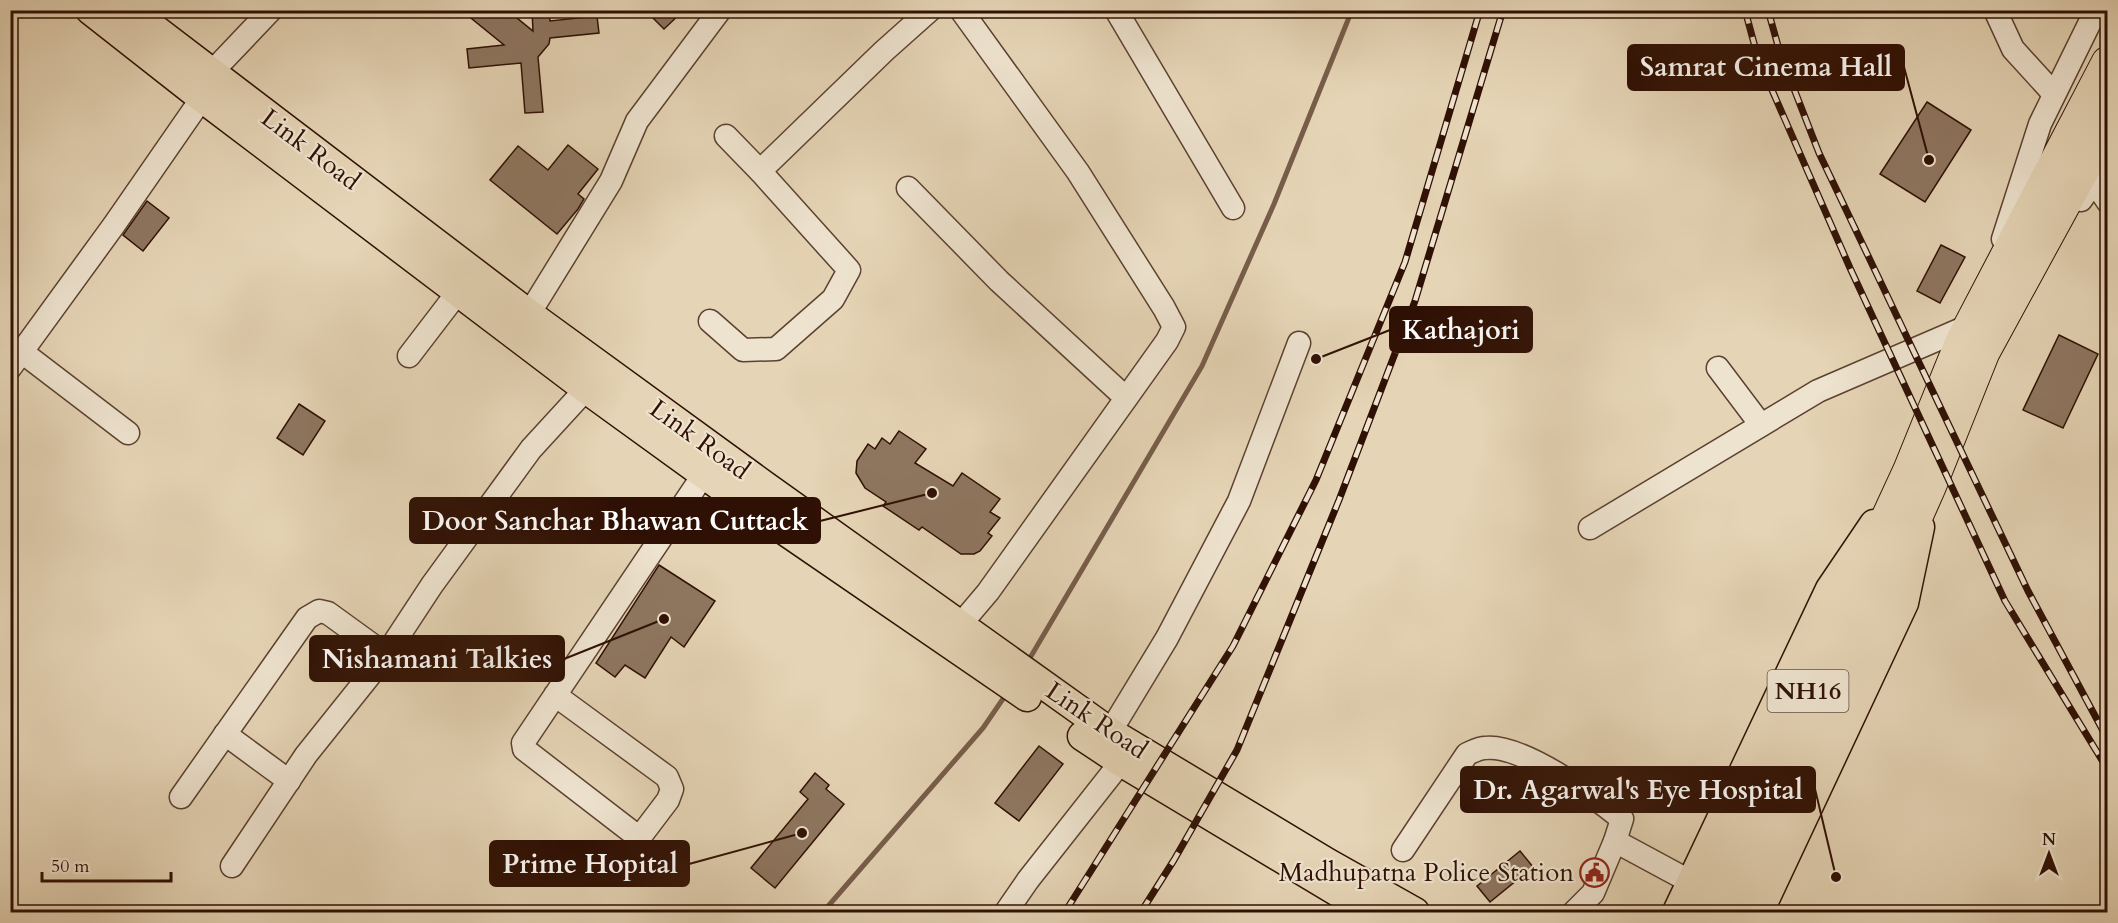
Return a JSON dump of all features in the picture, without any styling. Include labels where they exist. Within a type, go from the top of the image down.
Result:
[{"type":"highway","name":"NH16","points":[[1706,912],[1983,352],[1986,313],[2108,63]]},
{"type":"highway","name":"NH16","points":[[1986,313],[2095,170],[2108,121]]},
{"type":"highway","name":"NH16","points":[[1734,912],[1821,731],[1919,479]]},
{"type":"main road","name":"Link Road","points":[[90,10],[207,86],[960,625],[989,658]]},
{"type":"main road","name":"Link Road","points":[[130,10],[207,86],[458,292],[586,389],[704,474],[989,658],[1031,688],[1121,762],[1371,912]]},
{"type":"main road","points":[[1677,912],[1830,590],[1919,479]]},
{"type":"main road","points":[[1759,912],[1904,603],[1919,479]]},
{"type":"main road","name":"Link Road","points":[[1031,688],[1415,912]]},
{"type":"street","points":[[128,433],[16,360],[114,225],[207,86],[271,10]]},
{"type":"street","points":[[528,314],[611,181],[637,121],[720,10]]},
{"type":"street","points":[[760,171],[884,51],[930,10]]},
{"type":"street","points":[[960,625],[988,592],[1167,341],[1174,327],[1078,172],[962,10]]},
{"type":"street","points":[[1116,10],[1233,208]]},
{"type":"street","points":[[1995,10],[2013,49],[2055,94]]},
{"type":"street","points":[[1590,528],[1818,391],[1986,313],[2040,124],[2096,10]]},
{"type":"street","points":[[710,321],[743,350],[776,349],[833,299],[849,270],[726,136]]},
{"type":"street","points":[[2095,170],[2108,202]]},
{"type":"street","points":[[908,188],[999,281],[1126,398]]},
{"type":"street","points":[[409,356],[458,292]]},
{"type":"street","points":[[1110,732],[1167,638],[1239,501],[1299,343]]},
{"type":"street","points":[[1718,368],[1761,425]]},
{"type":"street","points":[[232,866],[306,755],[386,654],[432,585],[531,449],[586,389]]},
{"type":"street","points":[[555,695],[667,777],[672,789],[668,800],[643,833],[633,833],[525,749],[524,740],[704,474]]},
{"type":"street","points":[[181,797],[307,618],[318,611],[328,613],[386,654]]},
{"type":"street","points":[[225,734],[289,781]]},
{"type":"street","points":[[1403,850],[1467,754],[1485,747],[1512,752],[1569,780],[1622,819],[1593,893],[1574,912]]},
{"type":"street","points":[[1006,912],[1034,871],[1121,762]]},
{"type":"street","points":[[1615,841],[1692,882]]},
{"type":"building","points":[[461,10],[507,10],[533,31],[532,10],[549,10],[550,21],[597,16],[599,33],[550,38],[549,44],[538,57],[543,112],[525,113],[521,63],[469,68],[467,49],[504,45]]},
{"type":"building","points":[[645,10],[684,10],[664,29]]},
{"type":"building","points":[[1927,102],[1971,130],[1925,202],[1880,174]]},
{"type":"building","points":[[568,145],[598,169],[578,194],[584,199],[578,209],[557,234],[490,180],[518,146],[548,170]]},
{"type":"building","points":[[147,201],[169,218],[143,251],[123,235]]},
{"type":"building","points":[[1941,245],[1965,257],[1940,303],[1917,291]]},
{"type":"building","points":[[2059,335],[2098,354],[2063,428],[2023,410]]},
{"type":"building","points":[[299,404],[325,421],[303,455],[277,438]]},
{"type":"building","points":[[899,431],[926,449],[915,463],[953,486],[962,473],[1000,499],[990,512],[1000,518],[988,533],[992,536],[980,551],[974,554],[961,554],[922,527],[919,530],[883,506],[886,502],[865,488],[856,473],[857,461],[868,444],[875,449],[882,438],[890,444]]},
{"type":"building","points":[[659,565],[715,601],[684,647],[671,637],[645,678],[625,665],[615,677],[596,663]]},
{"type":"building","points":[[1039,746],[1063,764],[1019,821],[995,803]]},
{"type":"building","points":[[815,773],[829,785],[826,789],[844,804],[775,888],[751,868],[808,799],[800,792]]},
{"type":"building","points":[[1520,851],[1533,867],[1490,902],[1477,886]]},
{"type":"waterway","points":[[1027,663],[1202,366],[1274,204],[1352,10]]},
{"type":"waterway","points":[[823,912],[983,728],[1007,693]]},
{"type":"railway","points":[[1065,912],[1233,646],[1316,480],[1405,262],[1480,10]]},
{"type":"railway","points":[[1141,912],[1174,860],[1237,750],[1339,500],[1415,301],[1503,10]]},
{"type":"railway","points":[[1745,10],[1758,58],[1850,268],[2005,601],[2108,770]]},
{"type":"railway","points":[[1768,10],[1780,53],[1819,153],[2028,591],[2108,740]]},
{"type":"place","name":"Samrat Cinema Hall","points":[[1929,160]]},
{"type":"place","name":"Kathajori","points":[[1316,359]]},
{"type":"place","name":"Door Sanchar Bhawan Cuttack","points":[[932,493]]},
{"type":"place","name":"Nishamani Talkies","points":[[664,619]]},
{"type":"place","name":"Prime Hopital","points":[[802,833]]},
{"type":"place","name":"Madhupatna Police Station","points":[[1595,872]]},
{"type":"place","name":"Dr. Agarwal's Eye Hospital","points":[[1836,877]]}]
